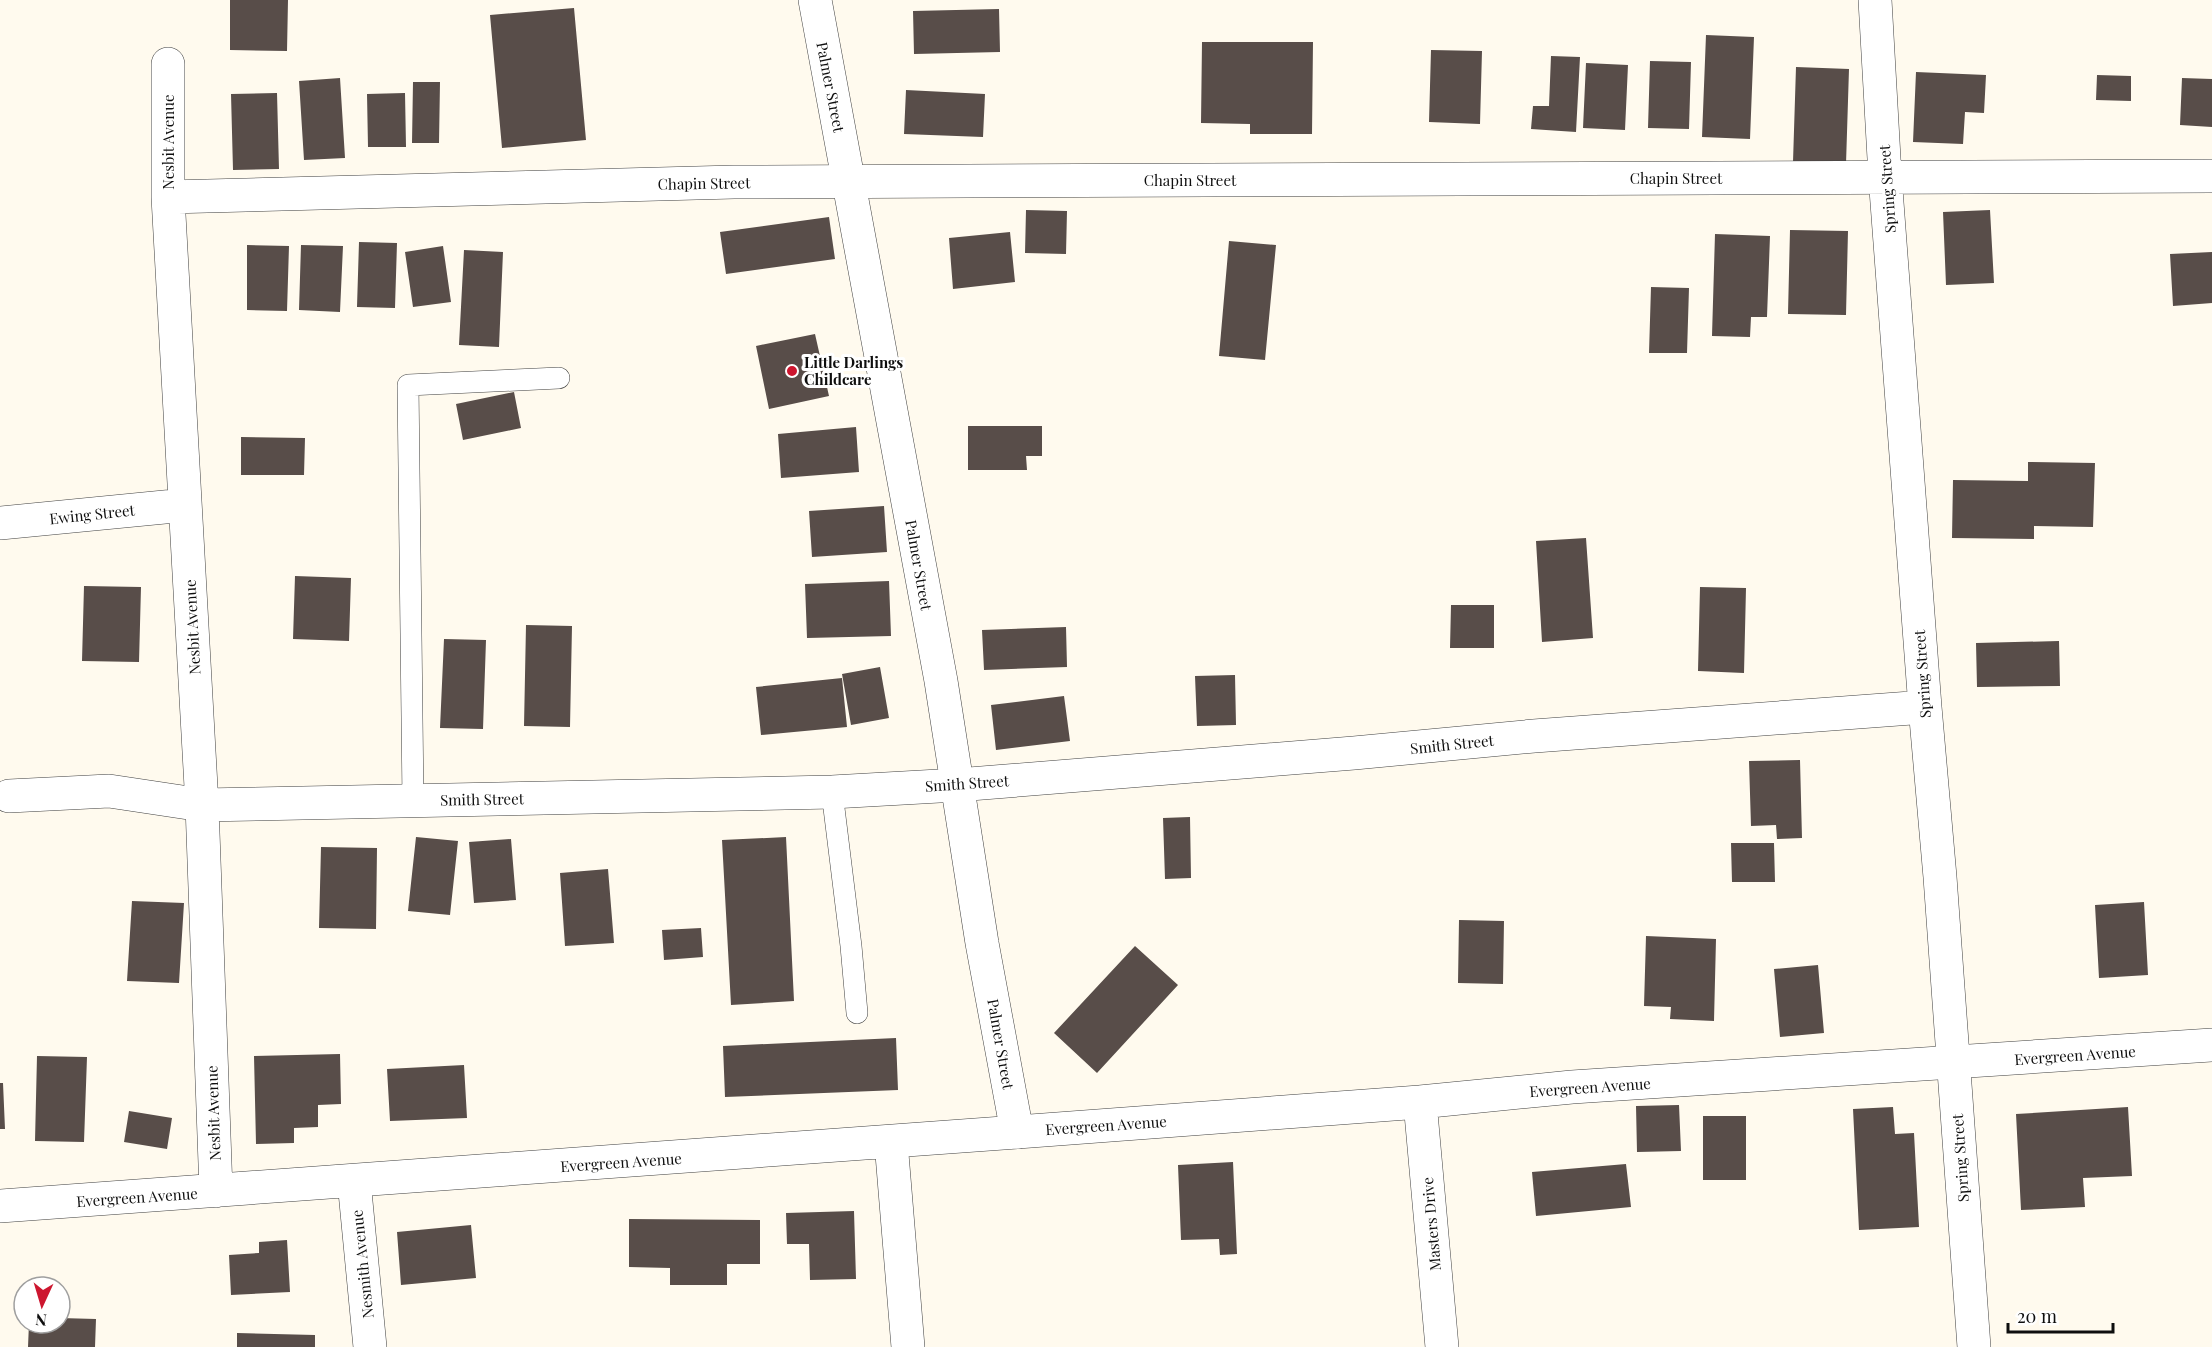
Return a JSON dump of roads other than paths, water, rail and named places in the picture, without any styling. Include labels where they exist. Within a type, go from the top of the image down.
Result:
[{"type":"street","name":"Palmer Street","points":[[815,0],[939,669],[982,943],[1017,1132]]},
{"type":"street","name":"Spring Street","points":[[1875,0],[1885,176],[1924,707],[1940,877],[1974,1347]]},
{"type":"street","name":"Nesbit Avenue","points":[[168,64],[168,197],[202,805],[216,1191]]},
{"type":"street","name":"Chapin Street","points":[[168,197],[735,182],[2212,176]]},
{"type":"street","name":"Ewing Street","points":[[0,523],[185,505]]},
{"type":"street","name":"Smith Street","points":[[9,796],[109,791],[202,805],[832,792],[957,785],[1534,736],[1924,707]]},
{"type":"street","name":"Evergreen Avenue","points":[[0,1206],[1420,1102],[1572,1087],[2212,1045]]},
{"type":"street","name":"Masters Drive","points":[[1420,1102],[1442,1347]]},
{"type":"street","points":[[891,1142],[908,1347]]},
{"type":"street","name":"Nesmith Avenue","points":[[354,1181],[370,1347]]},
{"type":"lane","points":[[413,800],[408,385],[559,378]]},
{"type":"lane","points":[[832,792],[857,1013]]},
{"type":"place","name":"Little Darlings Childcare","points":[[792,371]]}]
